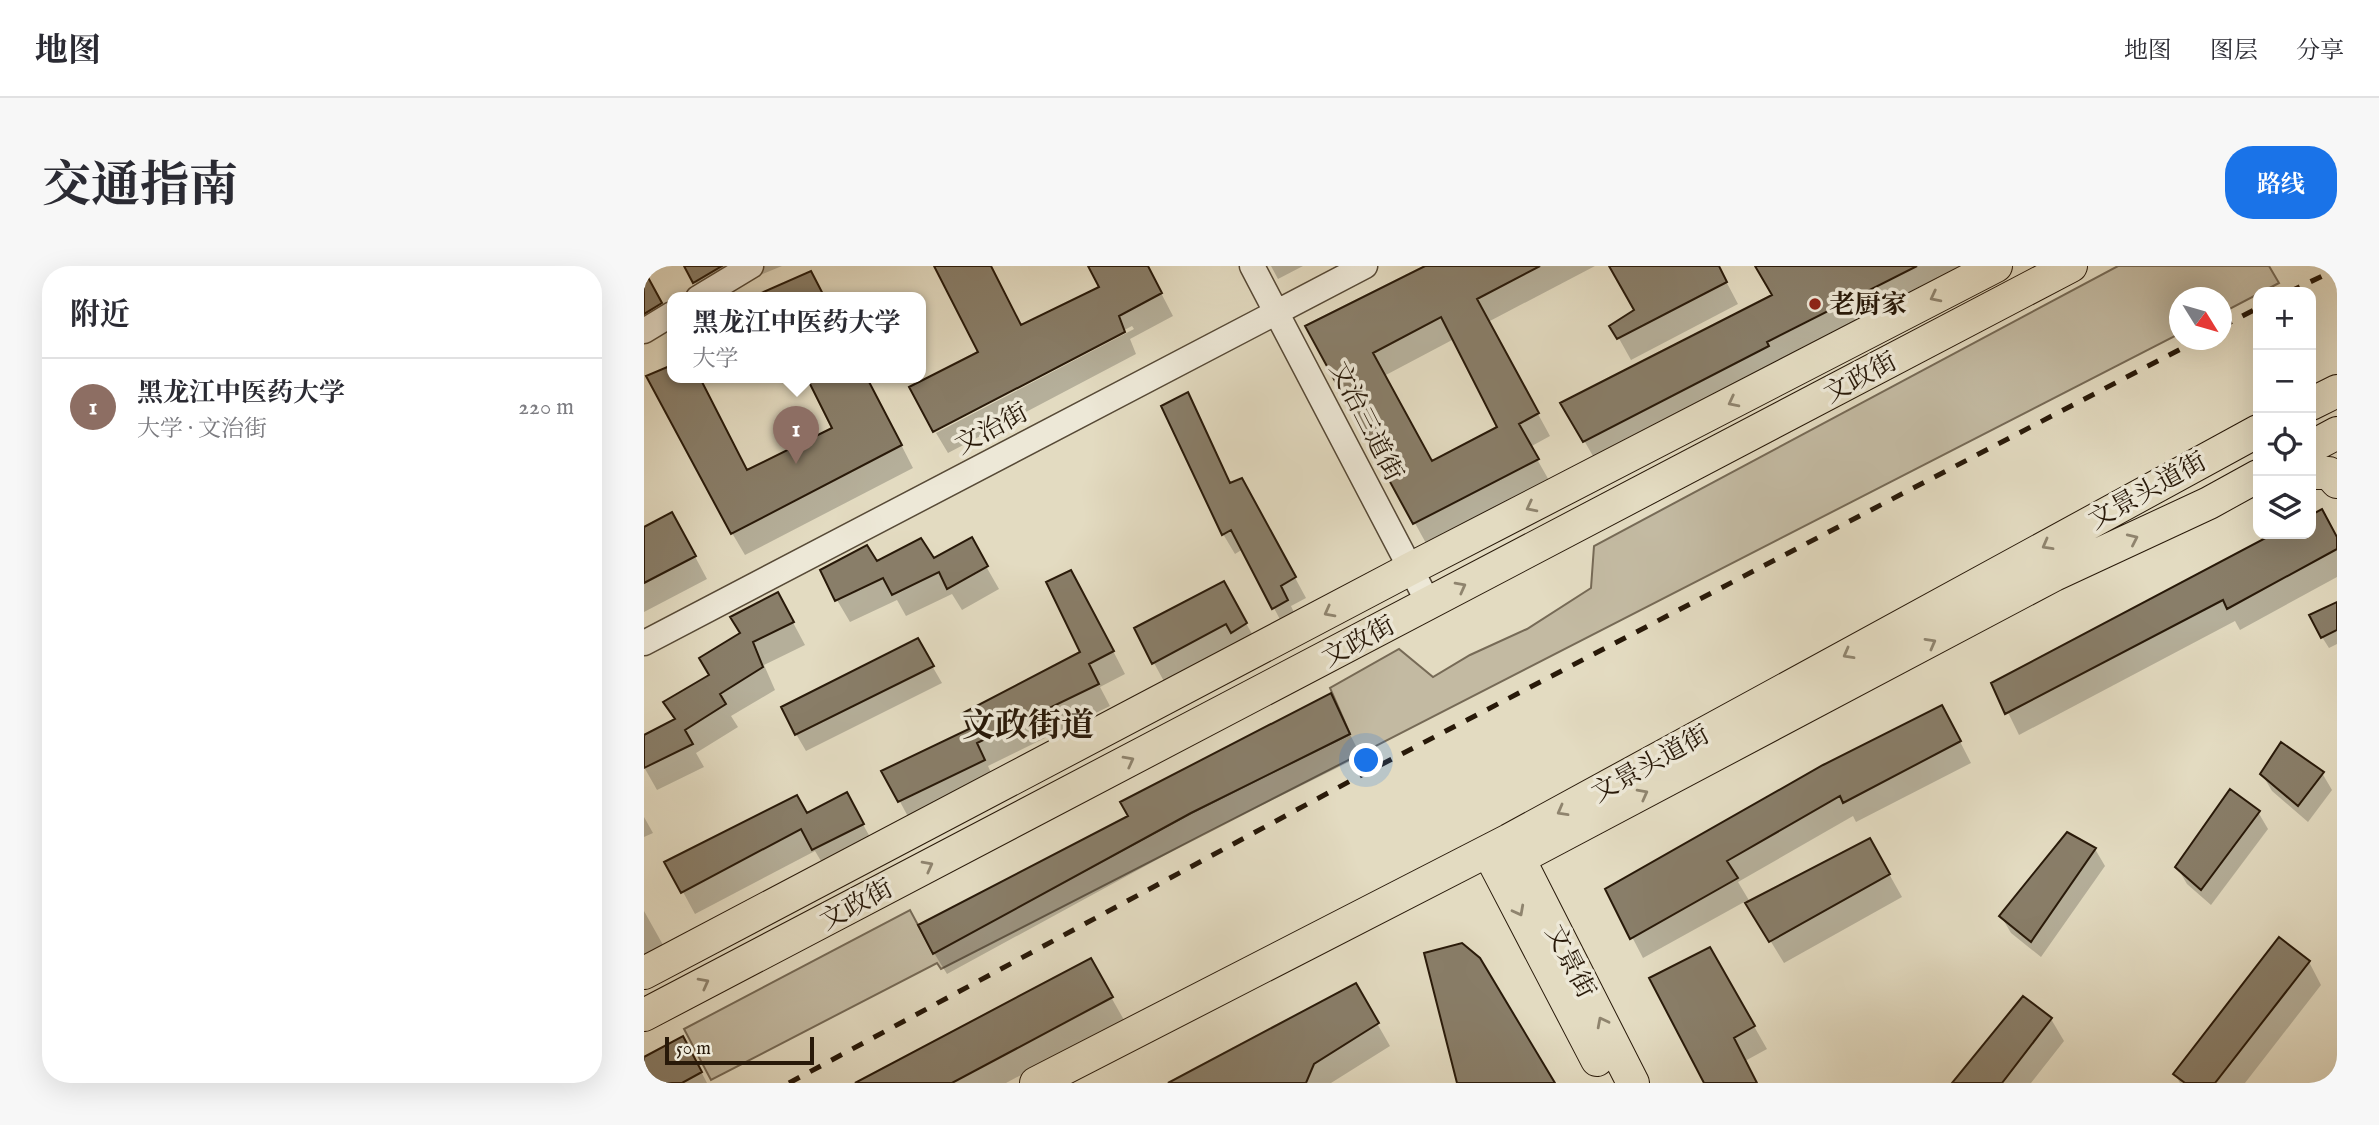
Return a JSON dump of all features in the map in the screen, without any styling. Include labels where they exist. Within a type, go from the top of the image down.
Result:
[{"type":"main road","name":"文政街","points":[[644,973],[1410,569],[1996,266]]},
{"type":"main road","name":"文政街","points":[[644,1014],[2071,266]]},
{"type":"main road","points":[[2316,402],[2337,391]]},
{"type":"main road","points":[[2316,444],[2337,433]]},
{"type":"main road","name":"文景头道街","points":[[1081,1083],[1460,885],[1503,855],[2253,434]]},
{"type":"main road","points":[[2316,473],[2329,472],[2337,482]]},
{"type":"main road","name":"文景头道街","points":[[1036,1083],[1503,855],[2054,575],[2253,479]]},
{"type":"main road","name":"文景街","points":[[1503,855],[1609,1083]]},
{"type":"main road","name":"文景街","points":[[1503,855],[1633,1083]]},
{"type":"street","points":[[708,292],[751,266]]},
{"type":"street","name":"文治三道街","points":[[1252,266],[1429,604]]},
{"type":"street","name":"文治街","points":[[644,643],[1365,266]]},
{"type":"street","points":[[644,331],[667,317]]},
{"type":"shaded area","points":[[2118,266],[2269,266],[2279,283],[2271,287],[2253,287],[2253,297],[2232,308],[2232,287],[2169,287],[2169,339],[941,969],[937,963],[711,1080],[684,1029],[910,910],[933,953],[1191,813],[1350,734],[1330,688],[1399,649],[1433,677],[1470,655],[1527,629],[1591,588],[1594,546]]},
{"type":"building","points":[[684,266],[722,266],[693,283]]},
{"type":"building","points":[[934,266],[991,266],[1021,325],[1099,287],[1088,266],[1148,266],[1162,293],[1119,316],[1125,332],[933,432],[909,387],[926,383],[926,378],[978,352]]},
{"type":"building","points":[[1425,266],[1540,266],[1477,299],[1539,413],[1519,424],[1539,459],[1413,524],[1305,326]],"holes":[[[1441,317],[1497,427],[1432,461],[1373,353]]]},
{"type":"building","points":[[1609,266],[1719,266],[1727,282],[1617,339],[1609,326],[1634,310]]},
{"type":"building","points":[[1755,266],[1917,266],[1767,342],[1769,346],[1583,442],[1560,403],[1772,295]]},
{"type":"building","points":[[644,270],[662,303],[644,314]]},
{"type":"building","points":[[811,271],[822,292],[764,292]]},
{"type":"building","points":[[667,367],[667,383],[703,383],[747,470],[832,428],[810,383],[870,383],[902,445],[731,534],[646,376]]},
{"type":"building","points":[[1188,392],[1230,483],[1242,478],[1296,577],[1281,586],[1288,600],[1272,609],[1231,530],[1222,535],[1161,406]]},
{"type":"building","points":[[2322,509],[2337,537],[2337,549],[2227,609],[2223,600],[2005,714],[1991,683],[2264,539],[2316,539],[2316,512]]},
{"type":"building","points":[[672,512],[696,556],[644,583],[644,527]]},
{"type":"building","points":[[972,537],[988,566],[947,589],[939,572],[892,595],[883,578],[835,601],[820,570],[867,545],[877,561],[921,538],[934,558]]},
{"type":"building","points":[[1071,570],[1114,651],[1089,664],[1099,684],[977,743],[985,760],[898,802],[881,771],[969,729],[963,713],[1080,652],[1046,582]]},
{"type":"building","points":[[1224,581],[1247,623],[1231,633],[1226,624],[1152,664],[1134,628]]},
{"type":"building","points":[[778,592],[794,622],[753,642],[763,667],[720,694],[726,704],[685,730],[693,744],[644,768],[644,735],[675,719],[663,702],[709,675],[699,658],[740,633],[730,617]]},
{"type":"building","points":[[2337,602],[2337,630],[2321,638],[2309,615]]},
{"type":"building","points":[[918,638],[934,666],[795,735],[781,707]]},
{"type":"building","points":[[1331,693],[1350,734],[1191,813],[933,954],[918,925],[1128,816],[1120,802]]},
{"type":"building","points":[[1942,705],[1961,741],[1843,803],[1840,796],[1727,861],[1738,878],[1630,939],[1605,889],[1823,765]]},
{"type":"building","points":[[2281,742],[2324,772],[2298,806],[2260,774]]},
{"type":"building","points":[[2230,789],[2260,811],[2201,890],[2175,867]]},
{"type":"building","points":[[847,792],[864,824],[812,850],[801,829],[681,893],[664,862],[797,795],[807,813]]},
{"type":"building","points":[[2067,832],[2096,848],[2031,942],[1999,916]]},
{"type":"building","points":[[1870,838],[1890,874],[1769,942],[1745,903]]},
{"type":"building","points":[[2279,937],[2310,961],[2215,1083],[2185,1083],[2173,1074]]},
{"type":"building","points":[[1462,943],[1480,958],[1555,1083],[1457,1083],[1424,953]]},
{"type":"building","points":[[1710,947],[1755,1026],[1734,1038],[1757,1083],[1704,1083],[1649,978]]},
{"type":"building","points":[[1091,958],[1113,997],[952,1083],[855,1083]]},
{"type":"building","points":[[1356,983],[1379,1023],[1314,1064],[1306,1083],[1168,1083]]},
{"type":"building","points":[[2023,996],[2052,1018],[2002,1083],[1952,1083]]},
{"type":"building","points":[[683,1036],[702,1072],[682,1083],[644,1083],[644,1057]]},
{"type":"railway","points":[[2299,287],[2337,269]]},
{"type":"railway","points":[[2232,321],[2253,311]]},
{"type":"railway","points":[[789,1083],[1367,772],[2179,350]]},
{"type":"place","name":"老厨家","points":[[1815,304]]},
{"type":"place","name":"黑龙江中医药大学","points":[[796,464]]},
{"type":"district","name":"文政街道","points":[[1028,724]]}]
